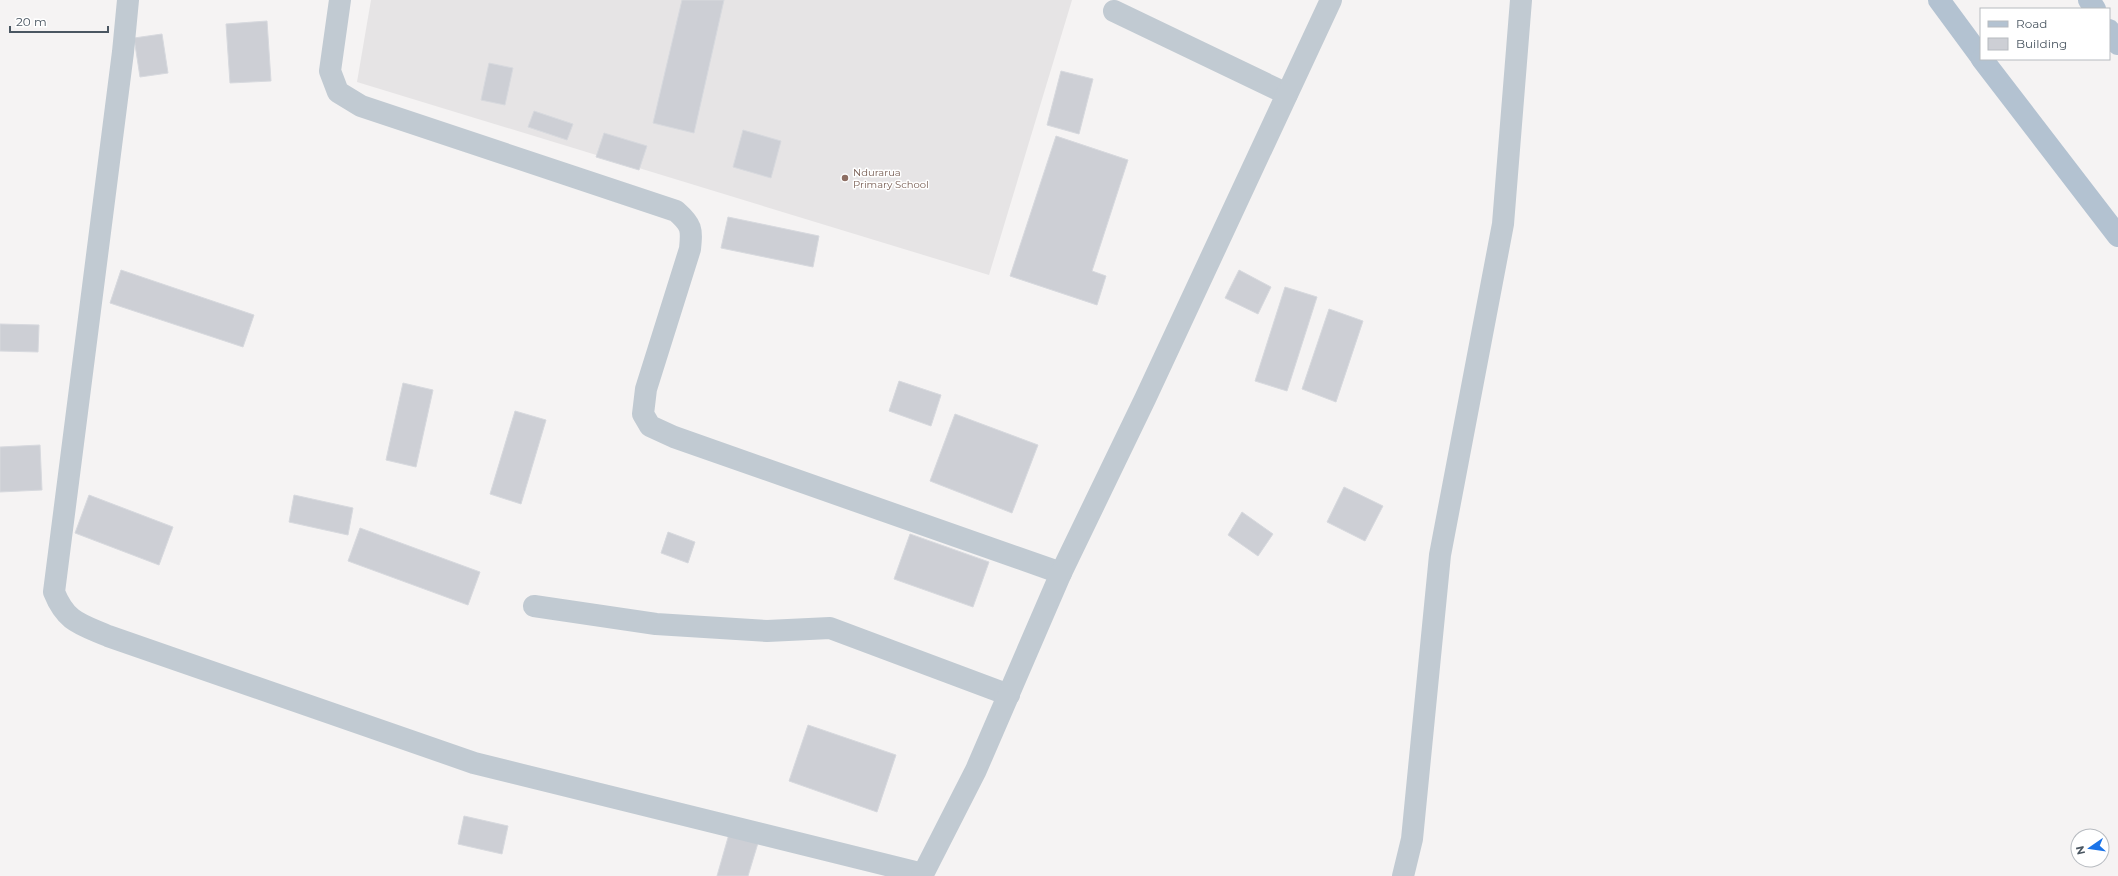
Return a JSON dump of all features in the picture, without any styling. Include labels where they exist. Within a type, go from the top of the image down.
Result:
[{"type":"main road","points":[[1939,0],[1980,55]]},
{"type":"main road","points":[[2110,32],[2118,44]]},
{"type":"main road","points":[[1984,60],[2118,236]]},
{"type":"street","points":[[128,0],[124,52],[54,592],[60,607],[72,620],[108,636],[474,763],[922,875],[976,770],[1062,573],[1331,0]]},
{"type":"street","points":[[340,0],[330,71],[338,92],[361,106],[676,211],[687,221],[692,231],[690,249],[646,389],[643,414],[650,426],[674,437],[1062,573]]},
{"type":"street","points":[[1403,876],[1412,839],[1440,555],[1503,224],[1521,0]]},
{"type":"street","points":[[1114,11],[1287,94]]},
{"type":"street","points":[[534,606],[656,624],[767,631],[830,628],[1009,695]]},
{"type":"shaded area","name":"Ndurarua Primary School","points":[[371,0],[1072,0],[989,275],[357,82]]},
{"type":"building","points":[[682,0],[724,0],[694,133],[653,123]]},
{"type":"building","points":[[267,21],[271,81],[230,83],[226,24]]},
{"type":"building","points":[[162,34],[168,73],[140,77],[134,38]]},
{"type":"building","points":[[489,63],[513,68],[505,105],[481,100]]},
{"type":"building","points":[[1061,71],[1093,79],[1079,134],[1047,125]]},
{"type":"building","points":[[534,111],[573,124],[567,140],[528,127]]},
{"type":"building","points":[[743,130],[781,141],[771,178],[733,167]]},
{"type":"building","points":[[604,133],[647,146],[639,170],[596,157]]},
{"type":"building","points":[[1056,136],[1128,160],[1092,271],[1106,276],[1097,305],[1010,276]]},
{"type":"building","points":[[728,217],[819,236],[813,267],[721,248]]},
{"type":"building","points":[[121,270],[254,315],[243,347],[110,303]]},
{"type":"building","points":[[1239,270],[1271,287],[1258,314],[1225,298]]},
{"type":"building","points":[[1285,287],[1317,297],[1287,391],[1255,381]]},
{"type":"building","points":[[1329,309],[1363,321],[1336,402],[1302,389]]},
{"type":"building","points":[[0,324],[39,325],[38,352],[0,351]]},
{"type":"building","points":[[899,381],[941,395],[931,426],[889,411]]},
{"type":"building","points":[[403,383],[433,390],[416,467],[386,460]]},
{"type":"building","points":[[515,411],[546,420],[521,504],[490,494]]},
{"type":"building","points":[[955,414],[1038,445],[1012,513],[930,481]]},
{"type":"building","points":[[40,445],[42,490],[0,492],[0,447]]},
{"type":"building","points":[[1344,487],[1383,506],[1365,541],[1327,522]]},
{"type":"building","points":[[89,495],[173,527],[159,565],[75,533]]},
{"type":"building","points":[[294,495],[353,508],[348,535],[289,522]]},
{"type":"building","points":[[1242,512],[1273,534],[1258,556],[1228,535]]},
{"type":"building","points":[[360,528],[480,572],[468,605],[348,561]]},
{"type":"building","points":[[668,532],[695,542],[688,563],[661,553]]},
{"type":"building","points":[[910,534],[989,562],[973,607],[894,579]]},
{"type":"building","points":[[808,725],[896,755],[877,812],[789,781]]},
{"type":"building","points":[[464,816],[508,826],[502,854],[458,844]]},
{"type":"building","points":[[729,834],[758,843],[748,876],[717,876]]},
{"type":"place","name":"Ndurarua Primary School","points":[[845,178]]}]
